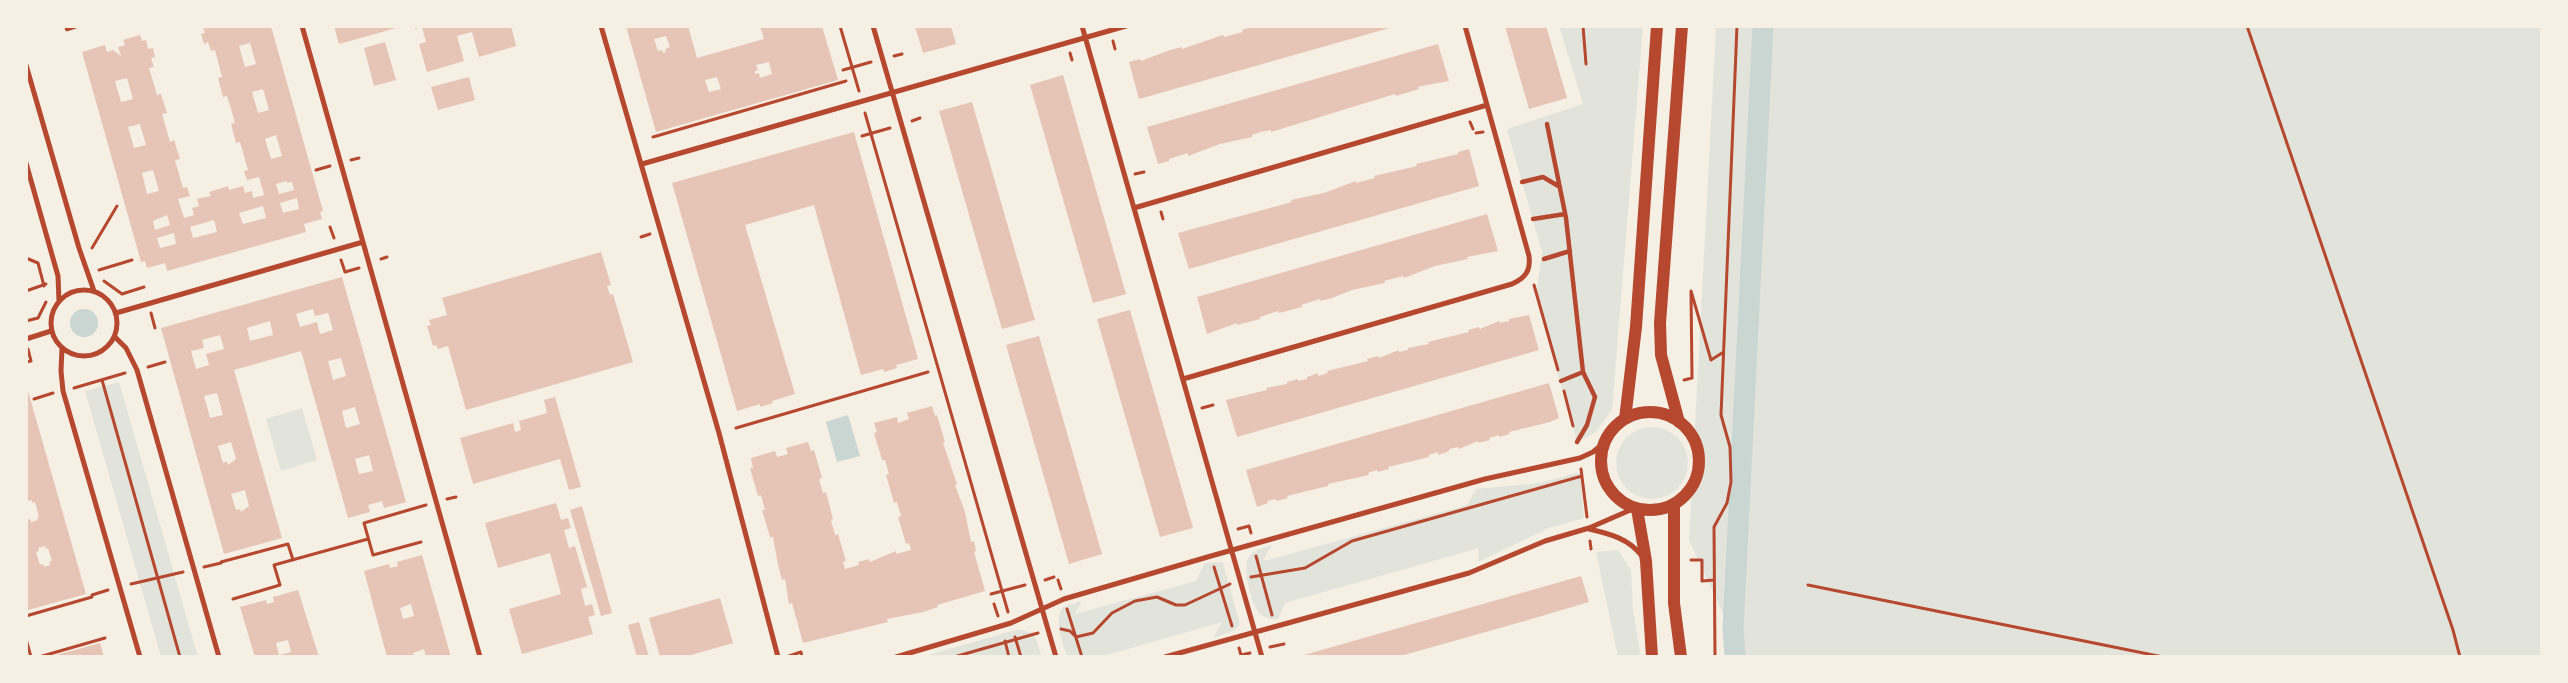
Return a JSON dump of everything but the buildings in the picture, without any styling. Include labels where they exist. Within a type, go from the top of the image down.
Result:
[{"type":"main road","points":[[1625,419],[1636,327],[1657,26]]},
{"type":"main road","points":[[1679,422],[1661,355],[1660,323],[1682,26]]},
{"type":"main road","points":[[1647,412],[1669,416],[1679,422],[1690,431],[1700,458],[1699,472],[1694,485],[1674,505],[1655,510],[1636,508],[1617,498],[1605,481],[1601,461],[1606,441],[1617,425],[1625,419],[1647,412]]},
{"type":"main road","points":[[1674,505],[1674,603],[1681,657]]},
{"type":"main road","points":[[1636,508],[1646,561],[1652,657]]},
{"type":"street","points":[[67,29],[76,26]]},
{"type":"street","points":[[302,26],[480,657]]},
{"type":"street","points":[[601,26],[719,433],[778,657]]},
{"type":"street","points":[[873,26],[1056,657]]},
{"type":"street","points":[[1082,26],[1262,657]]},
{"type":"street","points":[[642,164],[1126,26]]},
{"type":"street","points":[[1182,379],[1512,284],[1526,276],[1529,268],[1528,256],[1465,26]]},
{"type":"street","points":[[26,65],[79,248],[94,291]]},
{"type":"street","points":[[1134,208],[1487,105]]},
{"type":"street","points":[[1547,124],[1566,214],[1583,372],[1596,397],[1587,425],[1577,442]]},
{"type":"street","points":[[26,163],[56,267],[59,301]]},
{"type":"street","points":[[1522,182],[1543,177],[1560,187]]},
{"type":"street","points":[[1533,218],[1566,214]]},
{"type":"street","points":[[116,313],[363,242]]},
{"type":"street","points":[[1544,259],[1570,251]]},
{"type":"street","points":[[75,291],[94,291],[108,300],[116,313],[115,337],[105,349],[91,356],[75,356],[62,348],[51,331],[51,315],[59,301],[75,291]]},
{"type":"street","points":[[26,339],[51,331]]},
{"type":"street","points":[[115,337],[126,348],[137,370],[219,657]]},
{"type":"street","points":[[62,348],[61,371],[63,391],[140,657]]},
{"type":"street","points":[[1561,381],[1583,372]]},
{"type":"street","points":[[896,657],[1011,623],[1064,599],[1211,556],[1254,546],[1485,479],[1580,458],[1593,452],[1606,441]]},
{"type":"street","points":[[1165,657],[1468,573],[1545,542],[1589,528],[1636,508]]},
{"type":"street","points":[[1589,528],[1619,537],[1635,547],[1646,561]]},
{"type":"path","points":[[840,26],[1020,657]]},
{"type":"path","points":[[1583,26],[1586,64]]},
{"type":"path","points":[[1715,657],[1714,528],[1726,503],[1731,482],[1730,447],[1721,415],[1722,353],[1737,26]]},
{"type":"path","points":[[2247,26],[2453,630],[2460,657]]},
{"type":"path","points":[[652,137],[846,81]]},
{"type":"path","points":[[94,256],[92,248],[117,206]]},
{"type":"path","points":[[26,258],[38,263],[46,292]]},
{"type":"path","points":[[1544,259],[1534,287],[1577,442]]},
{"type":"path","points":[[98,270],[132,260]]},
{"type":"path","points":[[96,263],[101,279],[122,294],[144,288]]},
{"type":"path","points":[[1668,385],[1692,378],[1691,292],[1711,360],[1722,353]]},
{"type":"path","points":[[26,321],[38,318],[48,299]]},
{"type":"path","points":[[26,343],[31,361],[26,362]]},
{"type":"path","points":[[34,399],[165,362]]},
{"type":"path","points":[[736,428],[928,372]]},
{"type":"path","points":[[102,380],[180,657]]},
{"type":"path","points":[[1580,458],[1591,549]]},
{"type":"path","points":[[954,657],[1048,630],[1070,631],[1076,637],[1094,633],[1112,613],[1135,601],[1157,597],[1176,605],[1184,605],[1220,587],[1261,574],[1305,568],[1352,541],[1582,476]]},
{"type":"path","points":[[412,509],[364,523],[368,539],[373,556],[421,542]]},
{"type":"path","points":[[1249,526],[1280,645]]},
{"type":"path","points":[[234,599],[280,585],[274,566],[368,539]]},
{"type":"path","points":[[26,616],[119,587],[221,563],[288,544],[293,560]]},
{"type":"path","points":[[1211,556],[1225,604]]},
{"type":"path","points":[[1691,560],[1702,560],[1702,581],[1714,580]]},
{"type":"path","points":[[1808,585],[2163,657]]},
{"type":"path","points":[[40,657],[105,638]]},
{"type":"path","points":[[26,639],[31,657]]},
{"type":"path","points":[[1079,645],[1082,657]]},
{"type":"path","points":[[786,657],[801,652],[802,657]]},
{"type":"shaded area","points":[[1559,26],[1643,26],[1612,410],[1595,433],[1577,442],[1536,296],[1542,252],[1507,129],[1583,104]]},
{"type":"shaded area","points":[[1716,26],[2542,26],[2542,657],[1743,657],[1689,540]]},
{"type":"shaded area","points":[[84,309],[94,313],[98,323],[94,333],[84,337],[74,333],[70,323],[74,313]]},
{"type":"shaded area","points":[[119,382],[198,657],[161,657],[85,391]]},
{"type":"shaded area","points":[[302,408],[317,460],[281,471],[266,419]]},
{"type":"shaded area","points":[[848,415],[860,456],[837,462],[826,422]]},
{"type":"shaded area","points":[[1659,427],[1678,437],[1686,449],[1688,463],[1686,477],[1678,489],[1666,497],[1645,499],[1626,489],[1618,477],[1616,456],[1626,437],[1638,429]]},
{"type":"shaded area","points":[[1580,472],[1584,518],[1549,528],[1478,562],[1479,548],[1285,603],[1278,619],[1266,618],[1260,614],[1253,602],[1248,585],[1246,567],[1250,555],[1257,550],[1272,545],[1263,560],[1268,560],[1467,505],[1476,489],[1540,483]]},
{"type":"shaded area","points":[[1618,550],[1631,570],[1633,609],[1641,657],[1618,657],[1596,552]]},
{"type":"shaded area","points":[[1205,563],[1223,563],[1240,625],[1233,631],[1213,638],[1222,622],[1100,657],[1067,657],[1059,625],[1060,612],[1063,607],[1082,601],[1075,614],[1196,581]]},
{"type":"shaded area","points":[[1019,629],[1034,634],[1042,657],[921,657]]},
{"type":"waterway","points":[[1735,657],[1733,628],[1763,26]]}]
